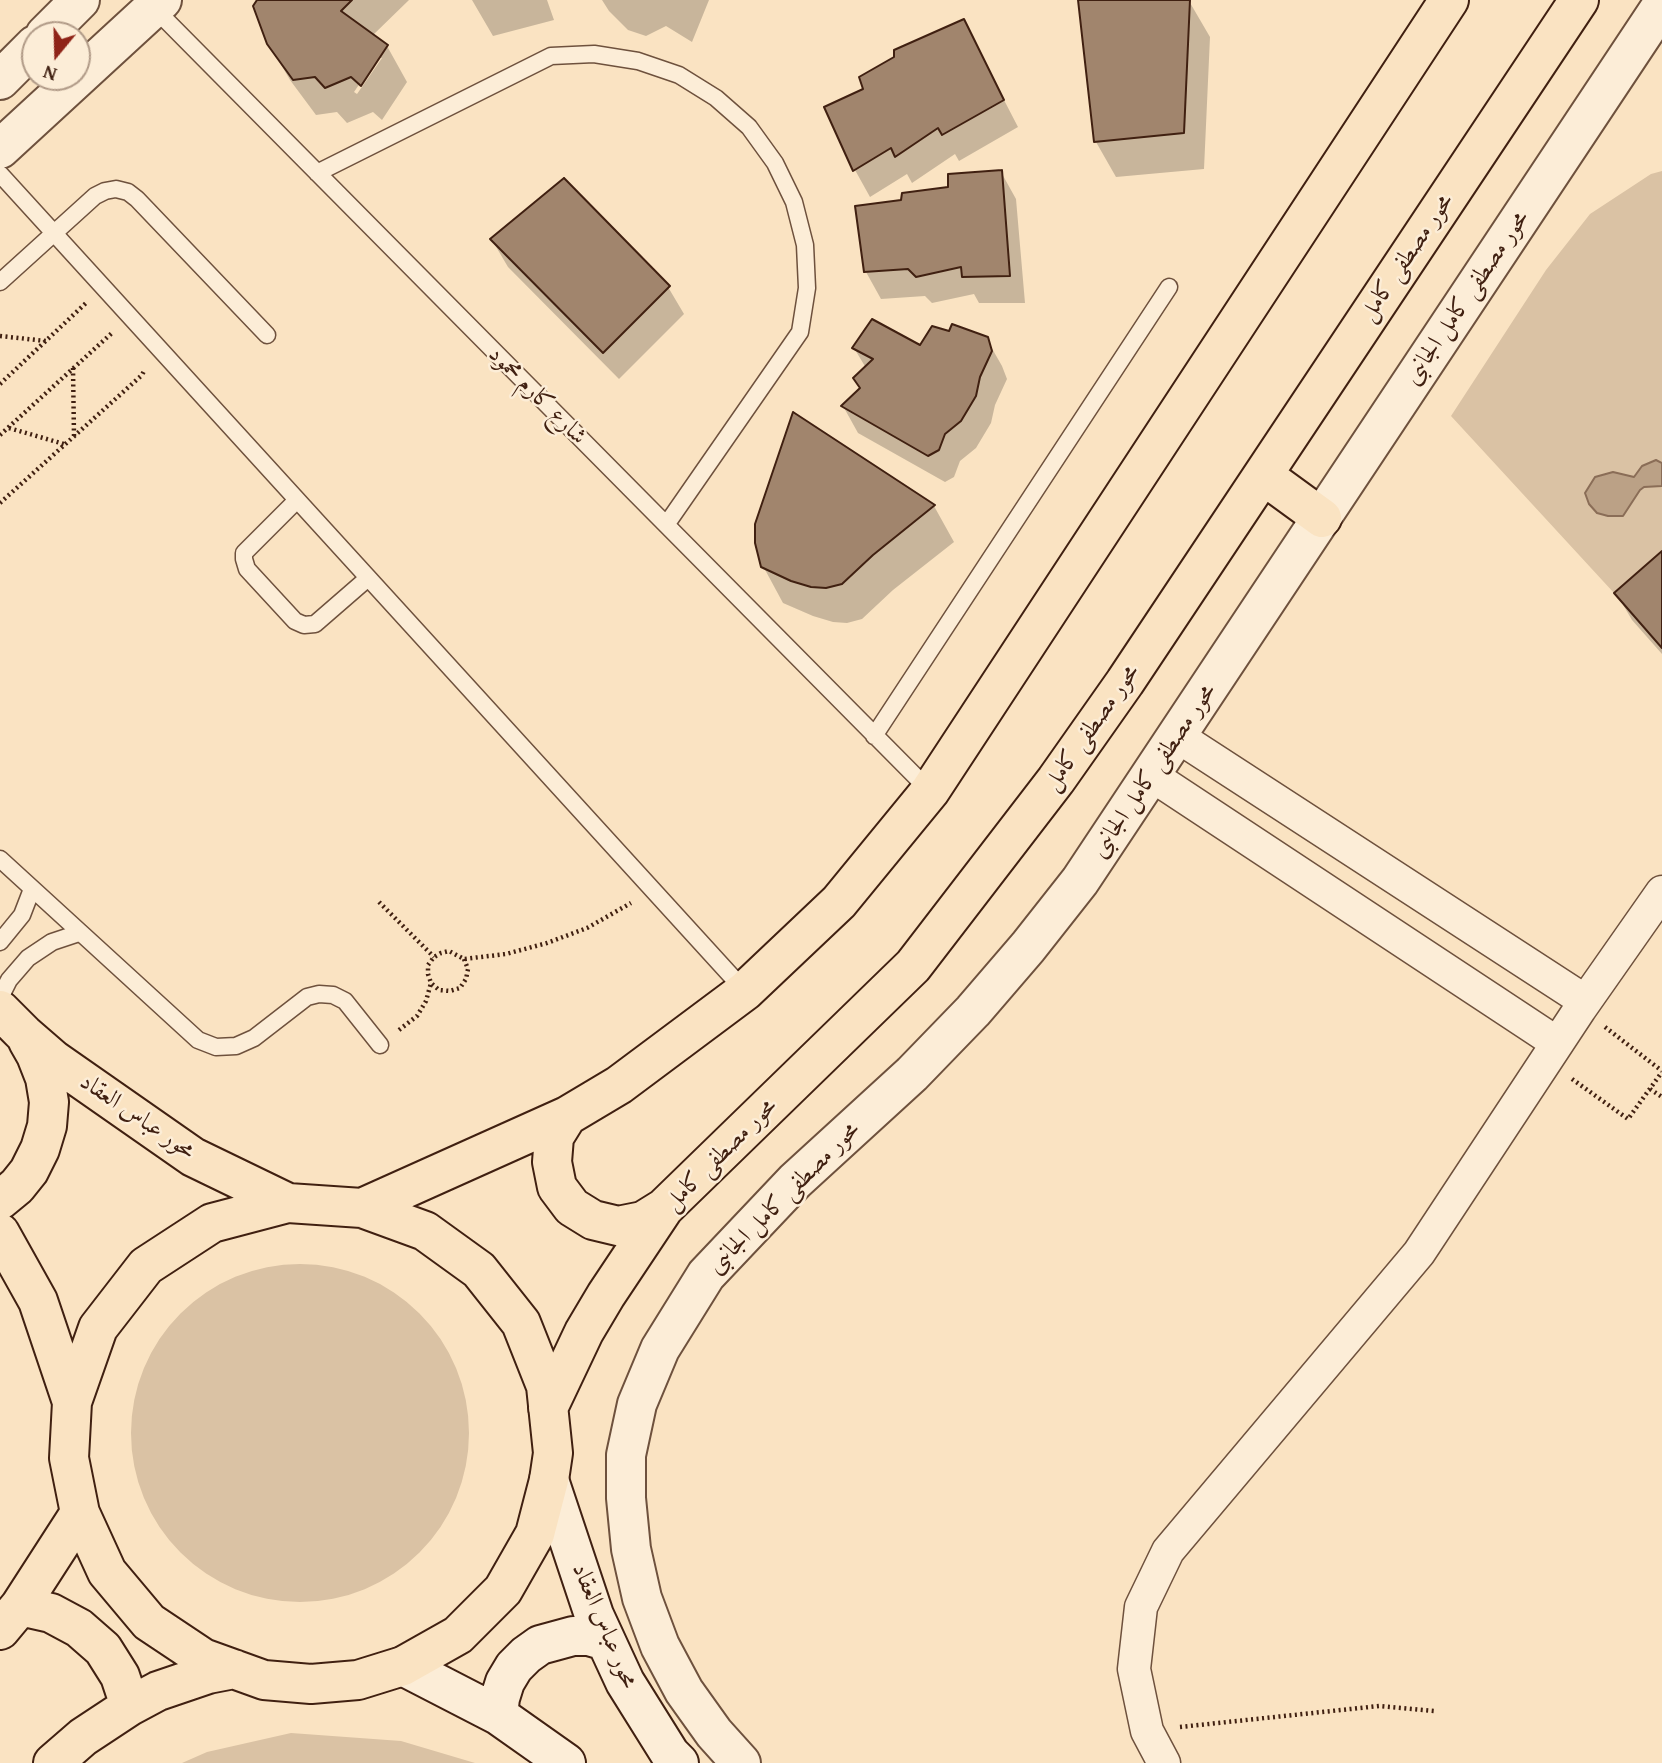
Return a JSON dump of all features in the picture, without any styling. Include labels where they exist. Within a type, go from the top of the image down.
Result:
[{"type":"main road","points":[[362,1208],[567,1116],[619,1085],[745,991],[839,902],[930,791],[1449,0]]},
{"type":"main road","name":"محور مصطفى كامل","points":[[548,1408],[584,1332],[664,1208],[914,966],[1056,780],[1125,682],[1579,0]]},
{"type":"main road","points":[[1263,475],[1322,518]]},
{"type":"main road","points":[[0,1200],[17,1186],[29,1171],[47,1126],[49,1102],[45,1078],[36,1055],[12,1022]]},
{"type":"main road","name":"محور عباس العقاد","points":[[12,1022],[54,1060],[192,1157],[288,1203]]},
{"type":"main road","points":[[567,1116],[555,1138],[552,1162],[557,1187],[572,1207],[593,1220],[618,1226],[643,1221],[664,1208]]},
{"type":"main road","points":[[288,1203],[362,1208],[425,1231],[479,1270],[521,1323],[546,1386],[553,1453],[550,1480],[536,1534],[503,1590],[458,1635],[403,1666],[358,1680],[311,1684],[264,1680],[203,1658],[149,1622],[107,1572],[80,1513],[69,1458],[72,1402],[98,1328],[146,1266],[212,1223],[288,1203]]},
{"type":"main road","points":[[0,1233],[38,1301],[72,1402]]},
{"type":"main road","points":[[10,1618],[80,1513]]},
{"type":"main road","points":[[10,1618],[51,1613],[79,1628],[103,1649],[120,1676],[130,1706]]},
{"type":"main road","points":[[53,1763],[83,1737],[130,1706],[182,1682],[234,1669]]},
{"type":"street","points":[[59,21],[80,0]]},
{"type":"street","points":[[0,149],[153,3]]},
{"type":"street","name":"محور مصطفى كامل الجانبى","points":[[741,1763],[713,1733],[684,1691],[660,1646],[639,1586],[631,1549],[626,1498],[626,1455],[637,1404],[660,1349],[706,1275],[795,1181],[912,1074],[973,1011],[1080,881],[1662,6]]},
{"type":"street","points":[[0,80],[21,59]]},
{"type":"street","points":[[1177,736],[1582,1005]]},
{"type":"street","points":[[1151,775],[1551,1051]]},
{"type":"street","points":[[1164,1763],[1147,1731],[1134,1669],[1141,1607],[1168,1550],[1419,1253],[1551,1051],[1662,892]]},
{"type":"street","name":"محور عباس العقاد","points":[[550,1480],[590,1603],[606,1641],[625,1682],[678,1763]]},
{"type":"street","points":[[498,1715],[505,1682],[514,1667],[540,1645],[572,1636],[589,1636],[606,1641]]},
{"type":"street","points":[[403,1666],[498,1715],[566,1763]]},
{"type":"lane","name":"شارع كارم محمود","points":[[153,3],[317,173],[930,791]]},
{"type":"lane","points":[[317,173],[551,56],[594,54],[616,57],[638,61],[679,75],[716,98],[749,127],[775,163],[794,202],[804,245],[807,288],[800,332],[666,525]]},
{"type":"lane","points":[[0,174],[745,991]]},
{"type":"lane","points":[[0,282],[95,196],[116,189],[128,192],[146,208],[267,335]]},
{"type":"lane","points":[[874,736],[1169,287]]},
{"type":"lane","points":[[297,500],[244,553],[247,569],[295,621],[304,625],[315,624],[368,578]]},
{"type":"lane","points":[[0,859],[198,1041],[216,1047],[236,1046],[254,1038],[306,997],[319,994],[333,995],[345,1001],[380,1045]]},
{"type":"lane","points":[[0,942],[22,915],[32,889]]},
{"type":"lane","points":[[0,998],[9,980],[28,958],[52,942],[79,933]]},
{"type":"path","points":[[0,384],[103,287]]},
{"type":"path","points":[[77,295],[94,313]]},
{"type":"path","points":[[0,435],[130,316]]},
{"type":"path","points":[[103,323],[120,340]]},
{"type":"path","points":[[0,336],[46,341]]},
{"type":"path","points":[[0,503],[142,375],[144,364]]},
{"type":"path","points":[[73,368],[74,437]]},
{"type":"path","points":[[8,428],[65,444]]},
{"type":"path","points":[[464,959],[468,969],[460,988],[439,990],[431,983],[428,965],[434,957],[449,951],[464,959],[506,954],[567,936],[625,908],[651,887]]},
{"type":"path","points":[[379,902],[434,957]]},
{"type":"path","points":[[380,1045],[417,1016],[426,1001],[431,983]]},
{"type":"path","points":[[1551,1051],[1628,1119],[1650,1089],[1662,1071],[1661,1068],[1582,1005]]},
{"type":"path","points":[[1650,1089],[1662,1097]]},
{"type":"path","points":[[1147,1731],[1379,1706],[1434,1711]]},
{"type":"shaded area","points":[[1662,171],[1662,551],[1614,593],[1451,416],[1546,270],[1590,214],[1651,174]]},
{"type":"shaded area","points":[[1656,460],[1662,463],[1662,486],[1644,487],[1640,490],[1623,516],[1597,513],[1589,504],[1585,493],[1595,477],[1613,472],[1634,477],[1642,466]]},
{"type":"shaded area","points":[[300,1264],[333,1267],[365,1277],[394,1292],[420,1313],[441,1339],[456,1368],[466,1400],[469,1433],[466,1466],[456,1498],[441,1527],[420,1553],[394,1574],[365,1589],[333,1599],[300,1602],[267,1599],[235,1589],[206,1574],[180,1553],[159,1527],[144,1498],[134,1466],[131,1433],[134,1400],[144,1368],[159,1339],[180,1313],[206,1292],[235,1277],[267,1267]]},
{"type":"shaded area","points":[[291,1733],[401,1741],[475,1763],[182,1763],[207,1752]]},
{"type":"building","points":[[257,0],[352,0],[341,11],[388,45],[361,86],[351,77],[325,88],[315,77],[293,80],[267,44],[253,6]]},
{"type":"building","points":[[1078,0],[1190,0],[1184,133],[1094,142]]},
{"type":"building","points":[[964,19],[1004,100],[942,135],[938,128],[895,157],[891,148],[853,171],[824,107],[863,89],[859,77],[894,57],[894,50]]},
{"type":"building","points":[[1002,170],[1010,276],[962,277],[961,267],[916,277],[908,269],[864,272],[855,206],[901,200],[902,193],[948,187],[948,174]]},
{"type":"building","points":[[564,178],[670,286],[603,353],[490,239]]},
{"type":"building","points":[[872,319],[920,345],[932,326],[949,331],[952,324],[988,337],[992,351],[980,377],[976,396],[961,421],[945,434],[939,450],[928,456],[841,406],[860,388],[853,378],[873,359],[852,348]]},
{"type":"building","points":[[793,412],[935,505],[842,584],[826,588],[791,581],[761,567],[755,543],[755,524]]},
{"type":"building","points":[[1662,551],[1662,648],[1614,593]]}]
